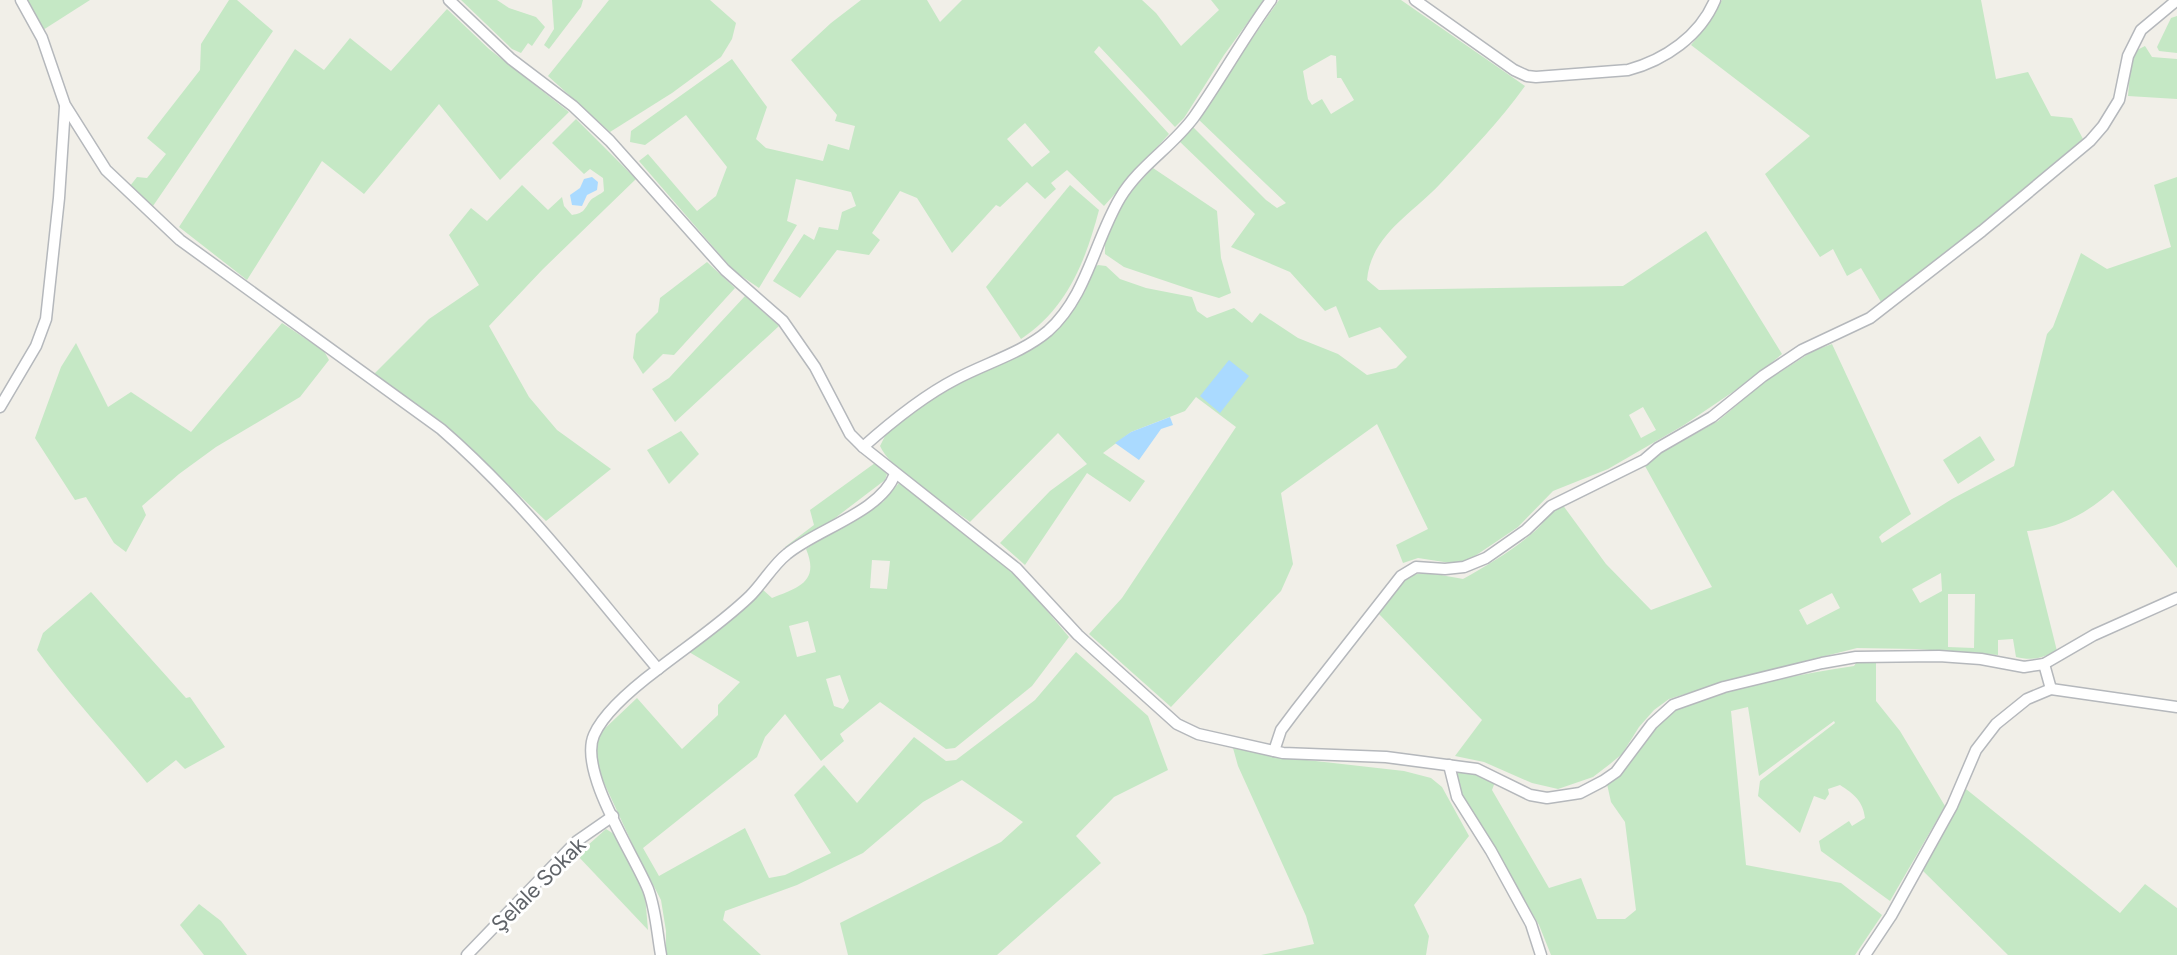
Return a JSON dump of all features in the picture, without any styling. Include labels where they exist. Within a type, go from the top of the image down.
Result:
[{"type":"street","points":[[21,0],[42,38],[65,105],[106,170],[180,240],[461,446],[552,540],[658,669]]},
{"type":"street","points":[[449,0],[511,59],[573,106],[610,141],[725,270],[783,321],[815,367],[850,434],[863,447],[1016,568],[1096,653],[1177,724],[1198,734],[1274,751],[1386,757],[1477,769],[1530,795],[1564,797],[1580,793],[1616,772],[1652,724],[1673,705],[1724,687],[1856,657],[1939,656],[1981,659],[2024,667],[2044,664],[2094,635],[2177,598]]},
{"type":"street","points":[[863,447],[886,426],[953,380],[1047,332],[1081,289],[1102,233],[1121,196],[1144,167],[1192,120],[1271,0]]},
{"type":"street","points":[[1415,0],[1514,70],[1536,77],[1628,70],[1656,60],[1703,24],[1715,0]]},
{"type":"street","points":[[1274,751],[1281,730],[1410,568],[1464,567],[1486,558],[1526,530],[1551,506],[1644,460],[1658,448],[1712,417],[1763,376],[1802,350],[1870,318],[1982,231],[2090,141],[2119,100],[2128,56],[2141,30],[2164,4],[2177,0]]},
{"type":"street","points":[[0,407],[36,346],[46,319],[65,105]]},
{"type":"street","points":[[661,955],[654,907],[647,887],[590,760],[593,736],[606,717],[658,669],[716,626],[752,594],[786,554],[879,497],[895,474]]},
{"type":"street","points":[[2044,664],[2051,689]]},
{"type":"street","points":[[1865,955],[1891,916],[1952,806],[1970,763],[1987,734],[2027,699],[2051,689],[2177,707]]},
{"type":"street","points":[[1449,765],[1457,797],[1531,924],[1541,955]]},
{"type":"street","name":"Şelale Sokak","points":[[467,955],[577,841],[613,816]]},
{"type":"green space","points":[[27,0],[90,0],[43,30]]},
{"type":"green space","points":[[229,0],[237,0],[273,31],[153,206],[130,186],[137,177],[147,178],[166,154],[147,138],[200,70],[201,44]]},
{"type":"green space","points":[[461,0],[497,0],[509,8],[536,17],[545,27],[532,46],[528,43],[521,53],[512,49]]},
{"type":"green space","points":[[552,0],[583,0],[549,49],[544,45],[554,29]]},
{"type":"green space","points":[[609,0],[710,0],[736,23],[732,39],[721,57],[610,132],[548,76]]},
{"type":"green space","points":[[861,0],[927,0],[940,22],[962,0],[1142,0],[1181,46],[1219,10],[1211,0],[1264,0],[1175,127],[1099,46],[1094,52],[1169,134],[1104,206],[1067,170],[1051,183],[1056,189],[1045,199],[1027,182],[1000,207],[996,205],[952,253],[917,198],[900,191],[872,233],[880,240],[869,255],[837,250],[800,298],[773,281],[804,234],[814,240],[819,227],[838,230],[842,212],[856,206],[851,192],[796,179],[787,221],[797,225],[759,288],[734,271],[639,161],[648,154],[697,211],[716,196],[727,167],[686,115],[645,145],[630,142],[631,131],[732,59],[767,107],[756,139],[766,148],[823,161],[828,144],[849,150],[855,126],[835,121],[837,115],[791,60]],"holes":[[[1025,123],[1050,152],[1032,167],[1007,139]]]},
{"type":"green space","points":[[1279,0],[1401,0],[1525,86],[1462,161],[1384,238],[1370,264],[1367,280],[1379,290],[1623,286],[1706,231],[1782,354],[1749,381],[1684,425],[1608,469],[1553,491],[1518,527],[1472,558],[1457,564],[1418,558],[1403,563],[1396,545],[1428,529],[1377,424],[1281,493],[1293,564],[1281,591],[1171,707],[1089,634],[1122,598],[1236,427],[1196,397],[1185,411],[1131,432],[1103,453],[1145,481],[1130,502],[1087,473],[1025,565],[1000,543],[1050,491],[1087,464],[1058,433],[970,522],[895,466],[880,446],[896,424],[1063,319],[1085,292],[1091,270],[1098,265],[1106,266],[1120,279],[1146,288],[1192,297],[1197,311],[1207,318],[1234,308],[1252,323],[1260,313],[1298,338],[1338,354],[1367,375],[1396,368],[1407,357],[1380,327],[1349,338],[1336,306],[1325,311],[1290,272],[1231,247],[1255,214],[1178,140],[1189,128],[1193,127],[1266,200],[1277,208],[1286,203],[1197,118]],"holes":[[[1331,55],[1336,56],[1337,78],[1341,78],[1354,100],[1331,114],[1322,99],[1312,105],[1308,99],[1303,71]],[[1643,407],[1656,430],[1641,438],[1629,415]]]},
{"type":"green space","points":[[1722,0],[1981,0],[1996,79],[2028,72],[2051,116],[2072,118],[2083,139],[1881,302],[1861,268],[1847,276],[1833,249],[1820,257],[1765,174],[1810,136],[1691,45]]},
{"type":"green space","points":[[447,9],[489,49],[569,112],[500,180],[439,104],[364,194],[322,161],[247,280],[179,227],[295,49],[324,70],[350,38],[391,71]]},
{"type":"green space","points":[[2177,16],[2177,53],[2159,51],[2157,47],[2171,18]]},
{"type":"green space","points":[[2145,46],[2152,57],[2177,59],[2177,99],[2128,96],[2131,60],[2135,51]]},
{"type":"green space","points":[[576,119],[636,179],[489,326],[529,397],[557,430],[611,469],[546,521],[446,425],[373,375],[429,319],[479,285],[449,235],[471,208],[487,221],[522,185],[548,210],[562,197],[564,206],[572,215],[585,209],[591,200],[604,191],[603,178],[590,169],[584,174],[552,143]]},
{"type":"green space","points":[[1153,168],[1217,211],[1221,258],[1231,293],[1219,298],[1195,291],[1124,267],[1105,254],[1109,229],[1120,206]]},
{"type":"green space","points":[[2177,177],[2177,568],[2113,490],[2073,518],[2027,531],[2057,651],[2032,659],[2016,657],[2013,639],[1998,640],[1998,655],[1857,648],[1727,681],[1669,699],[1654,710],[1622,754],[1610,764],[1593,777],[1558,789],[1532,783],[1484,762],[1455,756],[1482,720],[1378,613],[1406,580],[1421,573],[1463,579],[1518,545],[1562,504],[1606,564],[1651,610],[1712,587],[1645,466],[1654,457],[1718,421],[1763,383],[1813,351],[1832,344],[1911,514],[1879,537],[1882,543],[1952,499],[2014,466],[2047,334],[2053,327],[2081,253],[2107,269],[2171,247],[2154,185]],"holes":[[[1941,573],[1942,591],[1920,603],[1912,589]],[[1832,593],[1840,608],[1807,625],[1799,610]],[[1948,594],[1975,594],[1974,648],[1948,647]]]},
{"type":"green space","points":[[1070,185],[1099,210],[1094,229],[1080,266],[1062,299],[1037,327],[1021,339],[986,287]]},
{"type":"green space","points":[[707,262],[735,288],[674,355],[663,354],[643,374],[633,358],[636,334],[658,312],[660,298]]},
{"type":"green space","points":[[745,296],[779,326],[675,422],[652,389],[669,378]]},
{"type":"green space","points":[[282,323],[324,351],[329,360],[300,397],[216,447],[142,506],[146,515],[126,552],[114,543],[86,497],[75,500],[35,438],[61,367],[76,343],[108,407],[131,392],[191,432]]},
{"type":"green space","points":[[681,431],[699,454],[669,484],[647,450]]},
{"type":"green space","points":[[1980,436],[1995,460],[1958,484],[1943,460]]},
{"type":"green space","points":[[875,463],[887,474],[885,480],[818,531],[786,549],[814,525],[810,510]]},
{"type":"green space","points":[[899,483],[1012,569],[1069,637],[1032,686],[955,748],[946,749],[880,702],[840,734],[844,741],[821,761],[785,714],[765,737],[757,757],[643,848],[659,876],[745,828],[769,878],[785,875],[831,853],[794,795],[824,765],[857,803],[914,737],[946,761],[956,760],[1035,700],[1076,652],[1148,716],[1168,770],[1114,797],[1076,836],[1101,863],[997,955],[848,955],[840,923],[1001,842],[1023,822],[962,780],[923,802],[863,853],[797,885],[725,911],[723,920],[761,955],[666,955],[661,900],[594,761],[599,734],[637,698],[682,749],[718,715],[718,705],[740,682],[689,652],[762,589],[772,598],[798,587],[810,569],[806,549],[883,502]],"holes":[[[872,560],[890,561],[887,589],[870,588]],[[808,621],[816,652],[797,657],[789,626]],[[840,675],[849,701],[843,709],[834,706],[826,679]]]},
{"type":"green space","points":[[91,592],[186,698],[190,697],[225,747],[185,769],[176,760],[147,783],[37,650],[43,633]]},
{"type":"green space","points":[[1856,663],[1876,663],[1876,701],[1900,731],[1945,806],[1890,901],[1821,851],[1819,841],[1849,821],[1852,826],[1865,818],[1860,802],[1850,792],[1840,785],[1828,789],[1825,800],[1814,796],[1800,833],[1758,796],[1760,781],[1834,721],[1759,776],[1748,707],[1731,711],[1746,865],[1841,883],[1882,915],[1855,955],[1551,955],[1539,925],[1461,793],[1457,771],[1475,773],[1495,782],[1492,790],[1549,888],[1581,878],[1597,919],[1625,919],[1636,910],[1625,822],[1611,802],[1607,784],[1625,767],[1663,718],[1687,704],[1731,691],[1854,666]]},
{"type":"green space","points":[[1233,748],[1280,757],[1404,771],[1431,778],[1442,787],[1469,836],[1414,905],[1429,936],[1426,955],[1261,955],[1314,944],[1306,916],[1238,766]]},
{"type":"green space","points":[[1966,789],[2120,913],[2145,884],[2177,908],[2177,955],[2008,955],[1920,868]]},
{"type":"green space","points":[[606,829],[614,834],[645,895],[648,930],[577,855]]},
{"type":"green space","points":[[199,904],[221,921],[247,955],[204,955],[180,925]]},
{"type":"water","points":[[592,177],[598,182],[597,190],[587,195],[582,206],[572,205],[570,195],[580,188],[584,179]]},
{"type":"water","points":[[1229,360],[1249,376],[1220,413],[1200,396]]},
{"type":"water","points":[[1170,417],[1173,425],[1161,429],[1139,460],[1115,443],[1131,432]]}]
